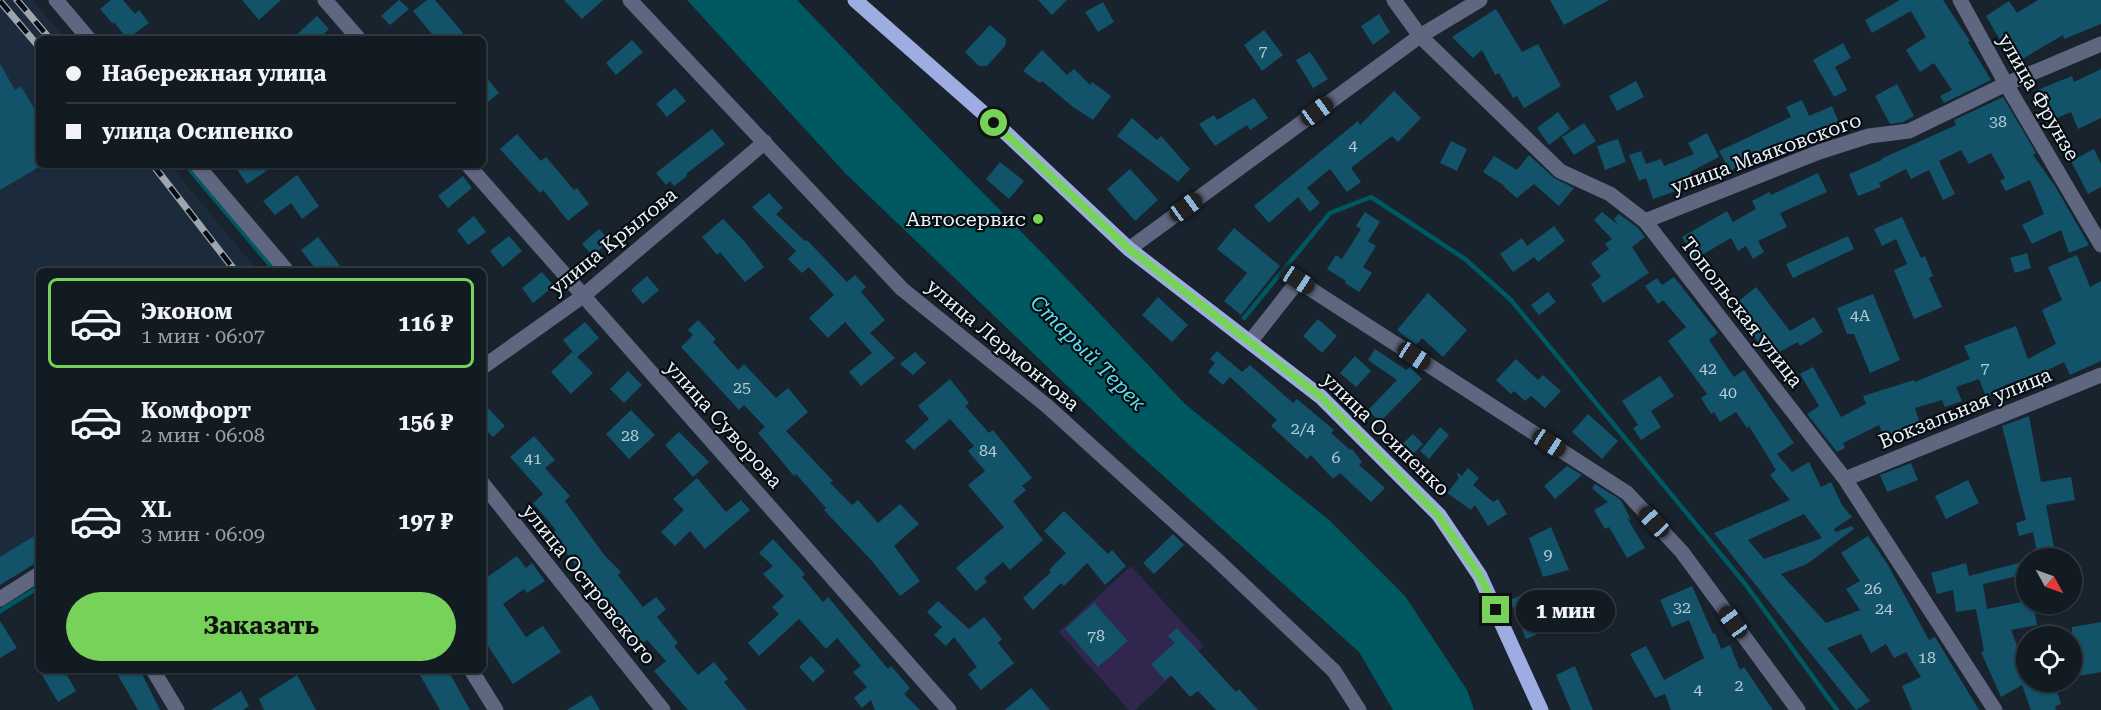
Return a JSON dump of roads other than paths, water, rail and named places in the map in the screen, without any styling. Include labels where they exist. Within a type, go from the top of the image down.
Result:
[{"type":"main road","name":"улица Осипенко","points":[[855,0],[1007,135],[1129,249],[1321,397],[1438,515],[1480,576],[1541,710]]},
{"type":"street","points":[[56,0],[86,36]]},
{"type":"street","points":[[325,0],[356,36]]},
{"type":"street","name":"улица Лермонтова","points":[[630,0],[902,289],[1047,406],[1216,560],[1334,671],[1359,710]]},
{"type":"street","name":"Топольская улица","points":[[1394,0],[1420,36],[1560,171],[1610,194],[1645,221],[1845,479],[1995,710]]},
{"type":"street","points":[[1129,249],[1420,36],[1480,0]]},
{"type":"street","name":"улица Фрунзе","points":[[1960,0],[2006,84],[2101,245]]},
{"type":"street","name":"улица Маяковского","points":[[1645,221],[1819,152],[1869,136],[1909,131],[2006,84],[2101,44]]},
{"type":"street","name":"улица Крылова","points":[[486,365],[583,296],[765,142]]},
{"type":"street","points":[[200,168],[285,268]]},
{"type":"street","name":"улица Суворова","points":[[471,168],[949,710]]},
{"type":"street","points":[[1250,342],[1298,280],[1627,493],[1682,552],[1798,710]]},
{"type":"street","name":"Вокзальная улица","points":[[1845,479],[2101,375]]},
{"type":"street","name":"улица Островского","points":[[486,488],[663,710]]},
{"type":"street","points":[[0,599],[36,576]]},
{"type":"street","points":[[155,673],[177,710]]},
{"type":"street","points":[[473,673],[496,710]]},
{"type":"water","name":"Старый Терек","points":[[687,0],[797,0],[1185,404],[1329,520],[1405,596],[1467,690],[1474,710],[1393,710],[1359,652],[1129,445],[845,173]]},
{"type":"waterway","points":[[189,168],[273,268]]},
{"type":"waterway","points":[[1244,318],[1330,213],[1371,197],[1465,259],[1511,300],[1746,585],[1837,710]]},
{"type":"waterway","points":[[0,611],[36,589]]},
{"type":"railway","points":[[17,0],[47,36]]},
{"type":"railway","points":[[0,1],[36,43]]},
{"type":"railway","points":[[155,168],[233,268]]},
{"type":"place","name":"Автосервис","points":[[1038,219]]}]
